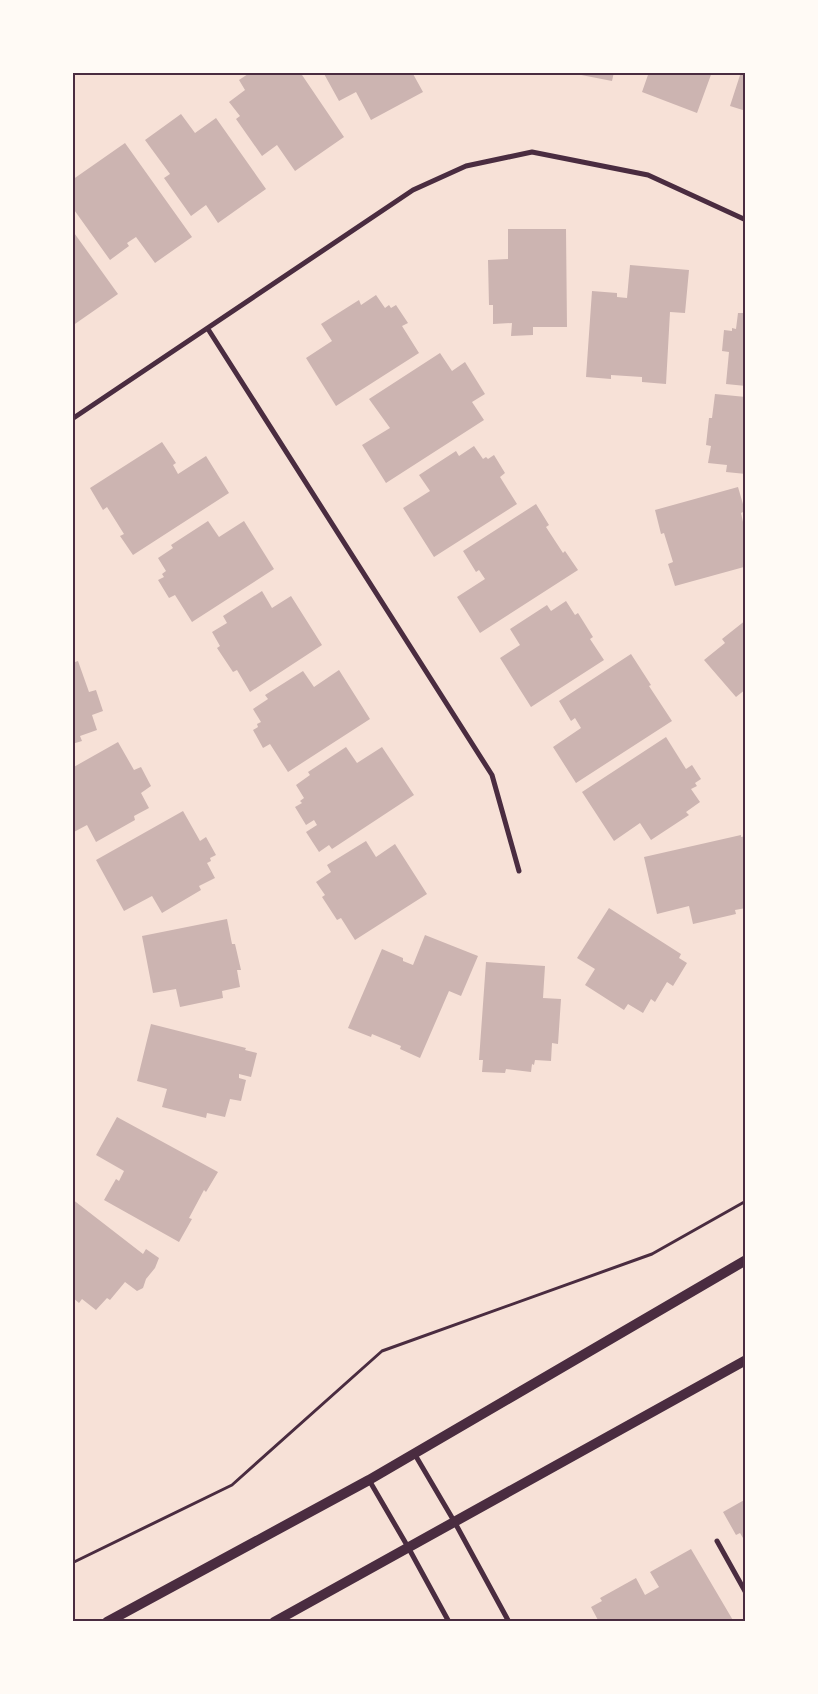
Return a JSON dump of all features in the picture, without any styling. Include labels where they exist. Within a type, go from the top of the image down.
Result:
[{"type":"main road","points":[[107,1622],[369,1480],[746,1260]]},
{"type":"main road","points":[[274,1622],[746,1360]]},
{"type":"street","points":[[72,419],[413,190],[466,166],[532,152],[648,175],[746,220]]},
{"type":"street","points":[[208,329],[492,775],[520,870]]},
{"type":"street","points":[[414,1453],[454,1521],[509,1622]]},
{"type":"street","points":[[369,1480],[449,1622]]},
{"type":"street","points":[[717,1541],[746,1593]]},
{"type":"path","points":[[72,1563],[232,1485],[382,1351],[652,1254],[746,1200]]},
{"type":"building","points":[[251,72],[300,72],[344,137],[295,171],[277,145],[262,156],[236,119],[240,116],[229,102],[245,90],[239,80]]},
{"type":"building","points":[[323,72],[412,72],[423,92],[371,120],[356,92],[339,101]]},
{"type":"building","points":[[566,72],[614,72],[612,81]]},
{"type":"building","points":[[649,72],[712,72],[697,113],[642,92]]},
{"type":"building","points":[[741,72],[746,72],[746,111],[730,106]]},
{"type":"building","points":[[181,114],[195,133],[216,118],[266,189],[218,223],[206,205],[191,216],[164,178],[170,174],[145,140]]},
{"type":"building","points":[[125,143],[192,237],[155,263],[136,237],[127,243],[129,246],[110,260],[72,207],[72,180]]},
{"type":"building","points":[[508,229],[566,229],[567,327],[533,327],[533,335],[511,336],[512,323],[493,324],[493,305],[489,305],[488,260],[508,259]]},
{"type":"building","points":[[72,230],[118,294],[72,326]]},
{"type":"building","points":[[630,265],[689,270],[685,313],[670,312],[666,384],[642,382],[642,377],[611,375],[611,379],[586,377],[592,291],[617,293],[617,297],[627,298]]},
{"type":"building","points":[[376,295],[385,308],[389,305],[391,308],[396,305],[408,323],[402,326],[419,353],[336,406],[306,358],[332,341],[321,324],[359,300],[361,305]]},
{"type":"building","points":[[738,313],[746,313],[746,386],[726,384],[729,352],[722,351],[724,330],[732,331],[732,328],[736,329]]},
{"type":"building","points":[[440,353],[452,371],[465,362],[485,394],[472,402],[484,420],[386,483],[362,445],[390,428],[369,399]]},
{"type":"building","points":[[715,394],[746,397],[746,474],[726,472],[727,465],[708,463],[711,446],[706,445],[709,418],[712,418]]},
{"type":"building","points":[[162,442],[176,463],[173,465],[178,474],[206,456],[229,493],[133,555],[120,536],[124,534],[107,507],[103,510],[90,488]]},
{"type":"building","points":[[474,446],[483,459],[486,457],[488,459],[494,455],[505,473],[500,477],[517,504],[434,557],[403,508],[430,491],[419,475],[456,451],[459,456]]},
{"type":"building","points":[[738,487],[745,511],[741,513],[743,522],[746,521],[746,571],[744,567],[675,586],[668,564],[673,562],[664,533],[661,534],[655,510]]},
{"type":"building","points":[[536,504],[549,525],[546,527],[563,553],[565,551],[578,570],[480,633],[457,597],[485,579],[479,570],[476,572],[463,551]]},
{"type":"building","points":[[208,521],[219,537],[244,521],[274,569],[192,622],[175,595],[169,598],[158,580],[164,577],[162,574],[166,571],[158,558],[173,548],[171,545]]},
{"type":"building","points":[[262,591],[272,608],[291,596],[322,645],[250,692],[237,670],[233,672],[217,648],[220,646],[212,632],[227,623],[223,616]]},
{"type":"building","points":[[566,601],[575,615],[578,613],[593,637],[590,639],[604,660],[531,707],[500,658],[520,645],[510,629],[547,605],[551,611]]},
{"type":"building","points":[[746,620],[746,689],[736,697],[704,660],[725,643],[722,639]]},
{"type":"building","points":[[631,654],[672,721],[576,783],[553,747],[581,728],[575,718],[571,721],[559,701]]},
{"type":"building","points":[[78,661],[89,692],[96,690],[103,711],[92,715],[97,730],[80,736],[82,741],[72,744],[72,663]]},
{"type":"building","points":[[339,670],[370,719],[288,772],[270,744],[263,748],[253,730],[261,722],[253,709],[268,699],[265,695],[303,671],[314,687]]},
{"type":"building","points":[[666,737],[686,769],[692,765],[701,779],[695,783],[697,786],[691,789],[700,802],[686,812],[689,815],[651,840],[640,823],[614,841],[582,792]]},
{"type":"building","points":[[118,742],[134,770],[141,767],[151,786],[141,793],[149,808],[134,816],[135,820],[96,842],[87,825],[72,833],[72,768]]},
{"type":"building","points":[[346,747],[357,763],[382,747],[414,795],[332,849],[329,845],[319,852],[306,832],[317,825],[314,820],[306,825],[295,807],[302,803],[300,801],[304,798],[296,785],[310,775],[308,772]]},
{"type":"building","points":[[183,811],[200,841],[206,837],[216,855],[210,858],[211,861],[207,863],[215,878],[199,886],[201,890],[162,913],[152,896],[124,911],[96,860]]},
{"type":"building","points":[[741,835],[741,837],[746,836],[746,908],[735,910],[736,914],[693,924],[689,906],[657,914],[644,857]]},
{"type":"building","points":[[366,841],[376,857],[395,844],[427,894],[355,940],[341,918],[337,920],[322,897],[325,895],[316,882],[331,872],[327,865]]},
{"type":"building","points":[[609,908],[681,954],[679,958],[687,963],[673,986],[667,982],[655,1002],[651,999],[643,1013],[628,1004],[624,1010],[585,985],[595,969],[577,958]]},
{"type":"building","points":[[227,919],[232,944],[235,944],[241,970],[237,970],[240,987],[222,991],[223,998],[180,1007],[176,989],[153,993],[142,936]]},
{"type":"building","points":[[425,935],[478,956],[461,996],[449,991],[420,1058],[400,1049],[401,1046],[372,1034],[371,1037],[348,1028],[382,949],[403,958],[403,961],[413,965]]},
{"type":"building","points":[[486,962],[545,966],[543,998],[561,999],[558,1044],[552,1043],[551,1061],[535,1060],[534,1065],[532,1064],[531,1072],[506,1069],[505,1073],[482,1072],[483,1060],[479,1060]]},
{"type":"building","points":[[151,1024],[246,1048],[245,1050],[257,1053],[251,1077],[239,1074],[239,1078],[246,1080],[241,1101],[230,1099],[225,1117],[207,1113],[206,1118],[162,1107],[167,1089],[137,1081]]},
{"type":"building","points":[[117,1117],[218,1172],[206,1192],[204,1190],[189,1218],[192,1219],[179,1242],[104,1200],[116,1179],[119,1181],[124,1171],[96,1155]]},
{"type":"building","points":[[72,1199],[143,1254],[146,1249],[159,1258],[155,1268],[146,1279],[143,1288],[137,1291],[125,1282],[110,1300],[107,1298],[96,1310],[82,1299],[79,1303],[72,1297]]},
{"type":"building","points":[[746,1499],[746,1543],[740,1533],[736,1535],[723,1512]]},
{"type":"building","points":[[691,1549],[734,1622],[599,1622],[591,1607],[602,1601],[600,1598],[636,1578],[645,1595],[659,1587],[650,1572]]}]
